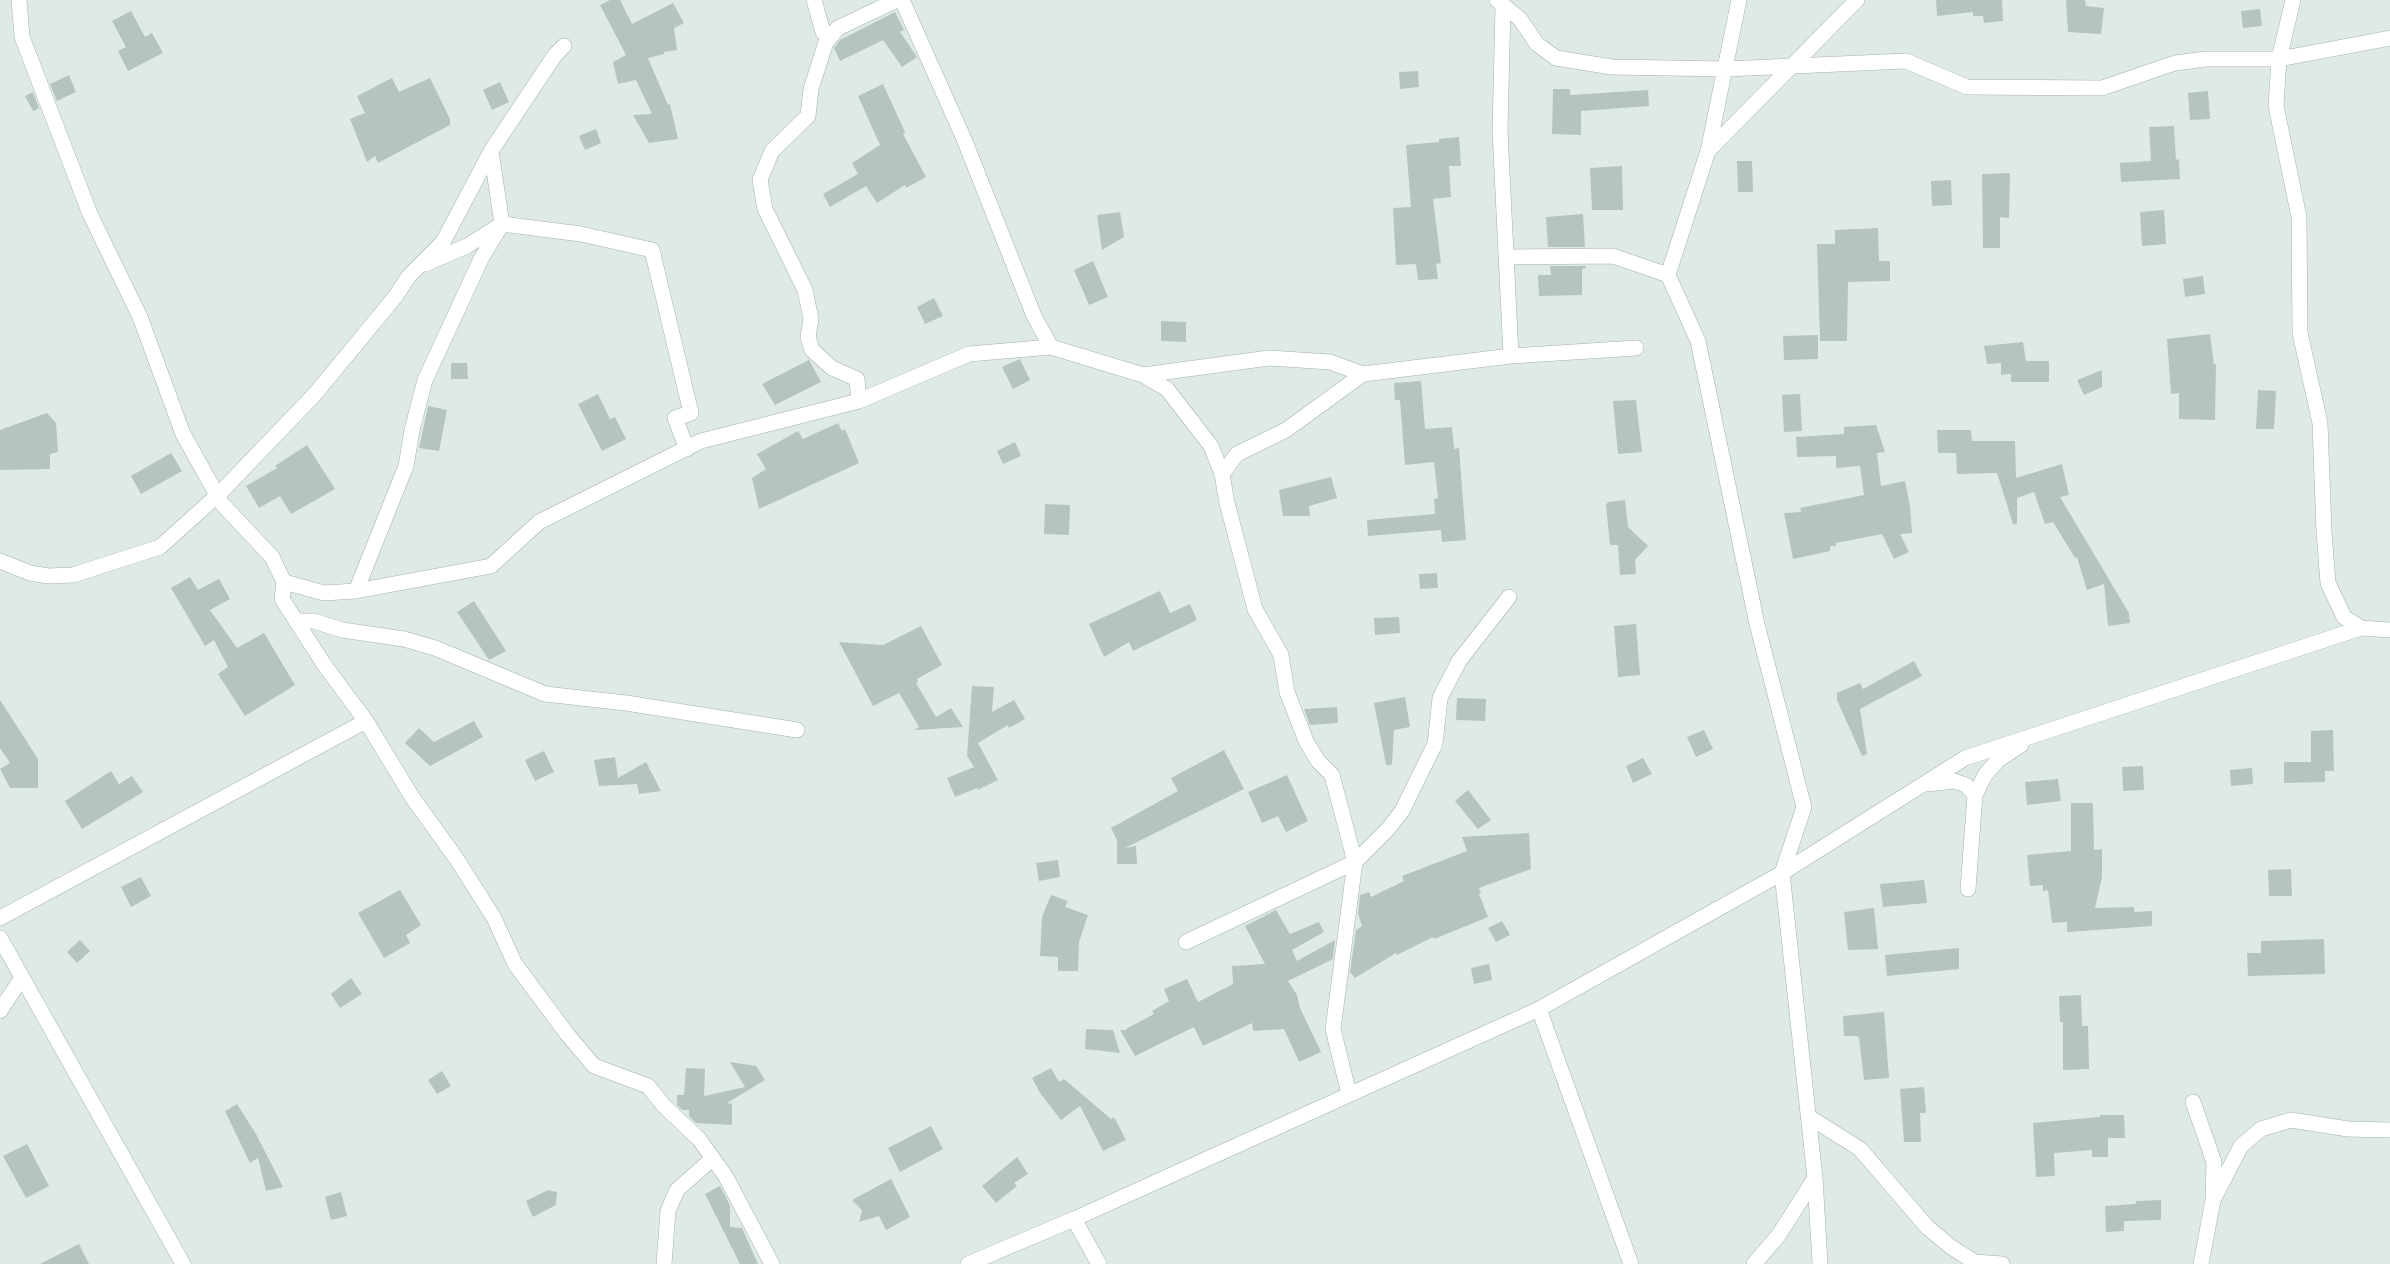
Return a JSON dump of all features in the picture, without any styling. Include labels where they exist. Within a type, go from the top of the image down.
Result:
[{"type":"street","points":[[19,0],[22,37],[90,214],[140,317],[183,434],[217,495],[223,505],[272,557],[284,582],[282,599],[325,666],[366,721],[412,797],[456,858],[494,918],[515,964],[567,1034],[594,1066],[648,1086],[664,1106],[699,1138],[726,1177],[772,1264]]},
{"type":"street","points":[[814,0],[823,32]]},
{"type":"street","points":[[859,400],[857,379],[832,368],[812,350],[808,337],[811,319],[805,290],[765,210],[760,180],[772,151],[808,116],[811,89],[826,42],[838,28],[897,0]]},
{"type":"street","points":[[902,0],[964,139],[1034,316],[1051,347]]},
{"type":"street","points":[[1739,0],[1708,151],[1668,275],[1698,341],[1757,624],[1804,807],[1782,873],[1816,1178],[1820,1264]]},
{"type":"street","points":[[1708,151],[1858,0]]},
{"type":"street","points":[[2293,0],[2279,59],[2276,106],[2299,217],[2300,333],[2320,423],[2328,583],[2344,617],[2361,628]]},
{"type":"street","points":[[1500,2],[1520,20],[1537,44],[1556,58],[1612,67],[1726,69],[1906,61],[1967,87],[2102,88],[2175,63],[2206,59],[2279,59],[2390,38]]},
{"type":"street","points":[[1500,2],[1500,131],[1511,356]]},
{"type":"street","points":[[0,561],[30,573],[48,576],[73,575],[160,547],[217,495],[315,394],[419,266],[443,242],[491,150],[564,46]]},
{"type":"street","points":[[356,591],[406,466],[412,430],[425,380],[482,258],[502,224],[491,150]]},
{"type":"street","points":[[419,266],[467,246],[502,224],[581,234],[652,250],[692,413],[674,418],[687,449]]},
{"type":"street","points":[[1506,257],[1613,256],[1668,275]]},
{"type":"street","points":[[284,582],[324,594],[356,591],[491,566],[538,522],[701,441],[859,400],[969,354],[1051,347],[1143,376],[1167,389],[1211,446],[1222,474],[1227,503],[1255,609],[1281,655],[1287,692],[1306,741],[1318,761],[1332,775],[1355,862],[1333,1028],[1349,1094]]},
{"type":"street","points":[[1143,376],[1269,358],[1330,362],[1363,374],[1511,356],[1636,348]]},
{"type":"street","points":[[1222,474],[1237,454],[1286,430],[1363,374]]},
{"type":"street","points":[[1186,942],[1355,862],[1388,829],[1402,810],[1435,744],[1440,698],[1459,661],[1508,598]]},
{"type":"street","points":[[296,620],[314,621],[342,630],[404,639],[427,645],[476,663],[545,694],[626,703],[797,730]]},
{"type":"street","points":[[968,1264],[1074,1219],[1538,1009],[1782,873],[1965,758],[2361,628],[2390,630]]},
{"type":"street","points":[[0,918],[366,721]]},
{"type":"street","points":[[1968,889],[1975,795],[1985,775],[1998,760],[2034,736]]},
{"type":"street","points":[[1923,784],[1954,781],[1966,785],[1975,795]]},
{"type":"street","points":[[0,938],[21,979],[183,1264]]},
{"type":"street","points":[[0,1011],[21,979]]},
{"type":"street","points":[[1538,1009],[1631,1264]]},
{"type":"street","points":[[2194,1102],[2214,1162],[2213,1200],[2201,1264]]},
{"type":"street","points":[[1809,1117],[1860,1149],[1927,1228],[1951,1247],[1975,1262],[2002,1264]]},
{"type":"street","points":[[2213,1200],[2241,1146],[2261,1129],[2291,1120],[2348,1129],[2390,1130]]},
{"type":"street","points":[[664,1264],[668,1211],[677,1190],[712,1159]]},
{"type":"street","points":[[1754,1264],[1778,1236],[1816,1178]]},
{"type":"street","points":[[1074,1219],[1099,1264]]},
{"type":"building","points":[[610,0],[620,0],[632,24],[673,3],[684,23],[674,28],[677,50],[664,52],[664,54],[648,58],[668,105],[670,104],[678,139],[649,143],[633,115],[652,114],[636,80],[618,84],[613,62],[626,55],[600,5]]},
{"type":"building","points":[[1936,0],[2002,0],[2003,21],[1984,23],[1983,16],[1973,16],[1973,12],[1937,16]]},
{"type":"building","points":[[2066,0],[2085,0],[2086,6],[2104,8],[2101,34],[2068,32]]},
{"type":"building","points":[[2260,9],[2262,26],[2243,28],[2241,11]]},
{"type":"building","points":[[131,11],[145,37],[152,33],[163,53],[128,71],[118,51],[126,47],[112,21]]},
{"type":"building","points":[[895,12],[904,30],[900,32],[917,57],[902,67],[883,40],[840,61],[834,48],[840,40]]},
{"type":"building","points":[[1418,71],[1419,87],[1400,89],[1399,72]]},
{"type":"building","points":[[69,75],[76,92],[57,101],[50,84]]},
{"type":"building","points":[[392,78],[399,92],[430,78],[450,119],[450,125],[378,163],[375,156],[367,162],[350,119],[365,113],[357,96]]},
{"type":"building","points":[[500,82],[509,102],[492,110],[483,90]]},
{"type":"building","points":[[883,84],[905,132],[903,134],[926,177],[906,188],[905,185],[877,203],[866,186],[830,207],[823,194],[858,174],[852,163],[880,145],[858,96]]},
{"type":"building","points":[[1553,89],[1570,89],[1570,95],[1648,90],[1649,106],[1581,111],[1581,135],[1552,134]]},
{"type":"building","points":[[2208,91],[2210,119],[2190,120],[2188,93]]},
{"type":"building","points":[[33,92],[39,108],[33,111],[25,96]]},
{"type":"building","points":[[2174,126],[2176,160],[2179,159],[2180,179],[2121,182],[2120,163],[2151,161],[2149,127]]},
{"type":"building","points":[[596,129],[601,143],[585,150],[579,136]]},
{"type":"building","points":[[1459,137],[1461,166],[1449,166],[1451,197],[1433,199],[1441,263],[1436,264],[1438,279],[1418,280],[1416,264],[1396,265],[1393,208],[1411,207],[1406,145],[1439,142],[1439,139]]},
{"type":"building","points":[[1737,161],[1752,161],[1753,192],[1738,192]]},
{"type":"building","points":[[1622,166],[1623,210],[1592,210],[1590,168]]},
{"type":"building","points":[[2010,173],[2009,218],[2000,217],[2000,248],[1983,248],[1982,174]]},
{"type":"building","points":[[1951,180],[1952,205],[1932,206],[1931,181]]},
{"type":"building","points":[[2164,210],[2166,244],[2142,246],[2140,212]]},
{"type":"building","points":[[1120,212],[1124,237],[1102,250],[1097,215]]},
{"type":"building","points":[[1583,214],[1585,247],[1548,247],[1546,217]]},
{"type":"building","points":[[1878,228],[1879,261],[1890,261],[1890,281],[1848,282],[1847,341],[1820,341],[1817,244],[1835,244],[1835,230]]},
{"type":"building","points":[[1093,261],[1108,297],[1089,305],[1074,270]]},
{"type":"building","points":[[1550,266],[1586,266],[1586,268],[1582,269],[1582,295],[1539,296],[1538,275],[1551,275]]},
{"type":"building","points":[[2203,276],[2205,294],[2185,297],[2183,279]]},
{"type":"building","points":[[934,298],[943,316],[925,324],[917,307]]},
{"type":"building","points":[[1161,321],[1186,322],[1186,342],[1161,341]]},
{"type":"building","points":[[2210,334],[2214,365],[2216,364],[2215,420],[2179,419],[2179,393],[2171,394],[2167,339]]},
{"type":"building","points":[[1818,335],[1818,359],[1784,360],[1783,336]]},
{"type":"building","points":[[2023,342],[2026,361],[2049,361],[2049,382],[2011,382],[2011,374],[2001,375],[2001,363],[1987,364],[1984,346]]},
{"type":"building","points":[[1020,359],[1030,380],[1013,389],[1002,367]]},
{"type":"building","points":[[809,360],[821,382],[775,405],[762,384]]},
{"type":"building","points":[[451,363],[467,363],[468,379],[451,379]]},
{"type":"building","points":[[2102,370],[2102,387],[2084,395],[2077,380]]},
{"type":"building","points":[[1421,381],[1425,429],[1452,427],[1454,449],[1459,448],[1466,540],[1442,542],[1441,530],[1368,536],[1367,520],[1435,514],[1434,499],[1438,498],[1434,462],[1405,465],[1400,400],[1395,400],[1394,383]]},
{"type":"building","points":[[2258,390],[2276,391],[2274,429],[2256,429]]},
{"type":"building","points":[[598,394],[610,419],[615,417],[626,439],[602,451],[578,404]]},
{"type":"building","points":[[1800,394],[1802,431],[1784,432],[1782,395]]},
{"type":"building","points":[[1636,400],[1642,452],[1618,454],[1613,401]]},
{"type":"building","points":[[428,406],[447,410],[439,451],[419,448]]},
{"type":"building","points":[[47,413],[56,423],[58,452],[50,454],[50,469],[0,470],[0,430]]},
{"type":"building","points":[[838,423],[842,431],[845,429],[859,463],[759,509],[752,478],[766,469],[757,454],[798,431],[803,439]]},
{"type":"building","points":[[1876,425],[1885,452],[1877,453],[1881,486],[1905,481],[1910,506],[1912,533],[1900,534],[1909,552],[1894,559],[1882,534],[1836,543],[1836,546],[1830,546],[1830,551],[1793,559],[1784,513],[1801,512],[1800,508],[1864,495],[1860,466],[1836,468],[1836,456],[1797,457],[1796,437],[1844,434],[1844,427]]},
{"type":"building","points":[[1937,430],[1971,430],[1972,441],[2015,441],[2016,478],[2062,464],[2069,495],[2060,497],[2129,613],[2130,623],[2108,626],[2104,584],[2087,590],[2077,557],[2075,558],[2053,522],[2045,524],[2034,492],[2017,498],[2017,524],[2013,524],[1997,473],[1957,474],[1956,453],[1938,453]]},
{"type":"building","points":[[1015,442],[1021,456],[1003,464],[997,451]]},
{"type":"building","points":[[307,445],[335,489],[291,514],[280,496],[259,508],[246,486],[277,468],[275,466]]},
{"type":"building","points":[[171,453],[182,471],[141,494],[131,476]]},
{"type":"building","points":[[1331,477],[1337,498],[1309,506],[1310,516],[1283,516],[1279,490]]},
{"type":"building","points":[[1625,500],[1628,527],[1648,546],[1635,560],[1636,574],[1620,575],[1618,545],[1610,545],[1606,505],[1608,502]]},
{"type":"building","points":[[1045,504],[1070,505],[1069,535],[1044,534]]},
{"type":"building","points":[[1437,573],[1438,588],[1420,589],[1419,574]]},
{"type":"building","points":[[190,577],[198,590],[219,579],[230,599],[210,610],[237,648],[264,633],[295,685],[245,716],[218,674],[228,667],[214,640],[205,646],[171,588]]},
{"type":"building","points":[[1160,591],[1170,613],[1190,604],[1197,620],[1133,651],[1129,642],[1104,657],[1089,624]]},
{"type":"building","points":[[474,601],[506,651],[489,660],[457,612]]},
{"type":"building","points":[[1399,617],[1400,633],[1375,635],[1374,618]]},
{"type":"building","points":[[1636,624],[1640,675],[1618,677],[1614,626]]},
{"type":"building","points":[[921,626],[942,665],[917,679],[918,682],[916,683],[936,717],[951,708],[963,727],[914,730],[919,727],[899,693],[873,706],[839,642],[883,645]]},
{"type":"building","points":[[1914,661],[1922,676],[1860,709],[1867,754],[1862,756],[1837,700],[1837,693],[1860,683],[1863,689]]},
{"type":"building","points":[[972,686],[994,687],[992,712],[1014,700],[1025,719],[1009,728],[1008,725],[978,743],[998,780],[978,790],[977,788],[955,797],[947,778],[974,767],[967,756]]},
{"type":"building","points":[[1405,697],[1410,727],[1394,730],[1392,765],[1386,765],[1374,703]]},
{"type":"building","points":[[1457,698],[1486,699],[1485,721],[1456,720]]},
{"type":"building","points":[[0,700],[38,759],[38,788],[10,788],[0,769],[10,763],[0,748]]},
{"type":"building","points":[[1337,707],[1338,723],[1310,725],[1304,709]]},
{"type":"building","points":[[474,721],[483,737],[430,766],[405,743],[419,728],[434,742]]},
{"type":"building","points":[[1704,730],[1713,749],[1696,757],[1687,737]]},
{"type":"building","points":[[2333,730],[2334,771],[2325,771],[2325,782],[2284,783],[2284,762],[2311,762],[2311,731]]},
{"type":"building","points":[[1224,750],[1244,789],[1125,848],[1136,846],[1137,864],[1117,864],[1117,840],[1111,828],[1178,791],[1171,778]]},
{"type":"building","points":[[544,751],[554,772],[535,781],[525,760]]},
{"type":"building","points":[[615,757],[618,778],[646,762],[661,791],[639,794],[637,784],[599,786],[594,760]]},
{"type":"building","points":[[1643,758],[1652,774],[1633,783],[1626,766]]},
{"type":"building","points":[[2143,766],[2144,790],[2123,791],[2122,767]]},
{"type":"building","points":[[2252,768],[2253,784],[2231,786],[2230,770]]},
{"type":"building","points":[[111,771],[119,784],[132,776],[143,792],[82,829],[65,801]]},
{"type":"building","points":[[1287,775],[1308,821],[1286,832],[1278,816],[1262,823],[1248,792]]},
{"type":"building","points":[[2058,779],[2061,801],[2027,805],[2025,782]]},
{"type":"building","points":[[1468,790],[1491,820],[1478,829],[1455,801]]},
{"type":"building","points":[[2071,803],[2093,803],[2094,850],[2102,849],[2102,877],[2095,908],[2134,907],[2134,912],[2152,911],[2152,926],[2067,932],[2067,922],[2052,923],[2048,890],[2043,891],[2043,885],[2030,886],[2027,855],[2071,851]]},
{"type":"building","points":[[1529,833],[1531,869],[1479,888],[1481,893],[1479,894],[1488,917],[1434,939],[1433,937],[1397,955],[1396,953],[1355,978],[1350,972],[1356,930],[1362,926],[1358,914],[1360,895],[1369,892],[1371,897],[1404,881],[1402,876],[1467,851],[1462,837]]},
{"type":"building","points":[[1058,860],[1060,877],[1039,881],[1036,863]]},
{"type":"building","points":[[2291,869],[2292,896],[2269,896],[2268,870]]},
{"type":"building","points":[[141,877],[151,896],[131,907],[121,887]]},
{"type":"building","points":[[1924,880],[1927,903],[1883,907],[1880,884]]},
{"type":"building","points":[[400,890],[421,925],[406,935],[410,943],[384,958],[358,913]]},
{"type":"building","points":[[1051,895],[1068,901],[1065,907],[1088,915],[1079,942],[1078,971],[1058,971],[1058,957],[1040,956],[1042,917]]},
{"type":"building","points":[[1874,908],[1878,949],[1848,950],[1844,912]]},
{"type":"building","points":[[1276,910],[1290,934],[1319,922],[1324,932],[1292,950],[1297,961],[1335,940],[1333,959],[1288,981],[1297,995],[1300,1008],[1321,1052],[1299,1062],[1284,1029],[1253,1031],[1252,1023],[1203,1046],[1194,1027],[1135,1056],[1120,1030],[1127,1030],[1154,1014],[1152,1011],[1169,1001],[1164,989],[1187,979],[1198,1002],[1233,984],[1232,966],[1265,964],[1245,926]]},
{"type":"building","points":[[1502,921],[1510,935],[1496,942],[1488,928]]},
{"type":"building","points":[[2324,939],[2325,974],[2248,976],[2247,953],[2261,953],[2261,941]]},
{"type":"building","points":[[80,940],[90,951],[77,963],[67,952]]},
{"type":"building","points":[[1959,948],[1959,969],[1887,976],[1885,955]]},
{"type":"building","points":[[1489,964],[1492,980],[1474,984],[1471,968]]},
{"type":"building","points":[[351,978],[362,994],[340,1008],[331,994]]},
{"type":"building","points":[[2081,995],[2082,1026],[2088,1026],[2089,1069],[2063,1070],[2063,1022],[2060,1022],[2059,996]]},
{"type":"building","points":[[1884,1012],[1889,1078],[1864,1080],[1859,1038],[1857,1036],[1844,1036],[1843,1016]]},
{"type":"building","points":[[1086,1029],[1113,1030],[1120,1053],[1085,1049]]},
{"type":"building","points":[[730,1062],[756,1066],[765,1080],[727,1103],[732,1104],[732,1125],[696,1123],[689,1116],[689,1110],[682,1110],[677,1105],[677,1095],[684,1095],[686,1068],[705,1069],[704,1096],[745,1087]]},
{"type":"building","points":[[1051,1068],[1059,1082],[1064,1079],[1111,1119],[1114,1117],[1126,1140],[1103,1151],[1080,1106],[1061,1120],[1040,1093],[1032,1078]]},
{"type":"building","points":[[442,1071],[451,1086],[437,1094],[428,1080]]},
{"type":"building","points":[[1924,1087],[1926,1113],[1920,1113],[1921,1142],[1904,1142],[1900,1089]]},
{"type":"building","points":[[237,1104],[256,1134],[283,1187],[266,1191],[258,1158],[250,1163],[225,1111]]},
{"type":"building","points":[[2100,1115],[2124,1115],[2125,1138],[2108,1138],[2108,1157],[2092,1157],[2092,1150],[2054,1153],[2055,1176],[2036,1177],[2033,1123],[2100,1117]]},
{"type":"building","points":[[931,1126],[943,1149],[900,1172],[888,1148]]},
{"type":"building","points":[[27,1144],[49,1186],[26,1198],[3,1156]]},
{"type":"building","points":[[1017,1157],[1028,1174],[1014,1183],[1017,1186],[996,1203],[982,1186]]},
{"type":"building","points":[[891,1179],[910,1217],[886,1230],[879,1216],[859,1222],[862,1210],[852,1200]]},
{"type":"building","points":[[720,1186],[730,1205],[730,1227],[742,1228],[758,1264],[740,1264],[705,1194]]},
{"type":"building","points":[[548,1190],[557,1192],[556,1205],[533,1217],[526,1201]]},
{"type":"building","points":[[341,1192],[347,1216],[331,1220],[325,1197]]},
{"type":"building","points":[[2161,1200],[2161,1220],[2124,1221],[2124,1231],[2106,1232],[2105,1206],[2136,1204],[2136,1201]]},
{"type":"building","points":[[79,1244],[89,1264],[40,1264]]}]
